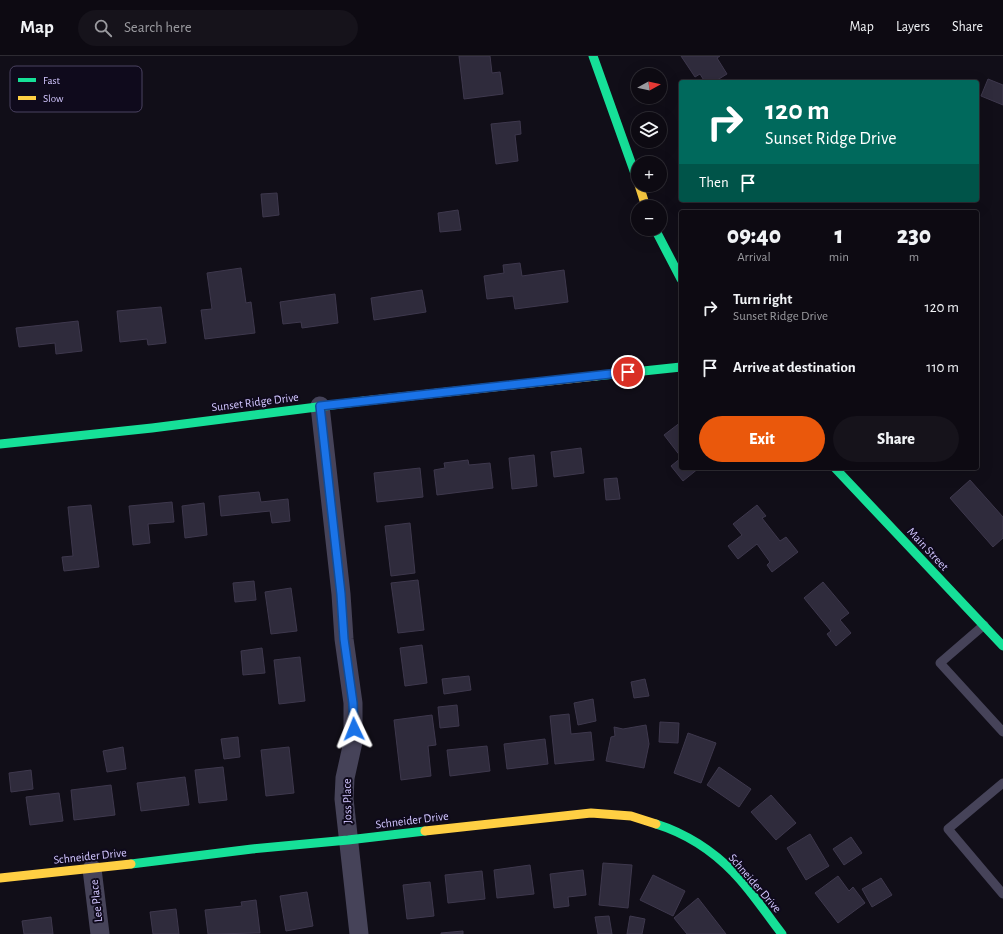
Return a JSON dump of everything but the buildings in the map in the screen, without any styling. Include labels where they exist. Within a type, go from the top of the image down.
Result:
[{"type":"street","points":[[593,56],[631,162]]},
{"type":"street","points":[[659,236],[679,275]]},
{"type":"street","name":"Sunset Ridge Drive","points":[[0,444],[152,428],[320,406],[679,367]]},
{"type":"street","name":"Joss Place","points":[[320,406],[341,594],[344,639],[353,703],[353,742],[345,778],[344,799],[359,934]]},
{"type":"street","name":"Main Street","points":[[837,470],[1003,646]]},
{"type":"street","name":"Schneider Drive","points":[[0,878],[92,869],[252,849],[591,813],[631,816],[667,827],[692,840],[716,857],[739,879],[782,934]]},
{"type":"street","name":"Lee Place","points":[[92,869],[100,934]]},
{"type":"lane","points":[[984,625],[940,663],[1003,732]]},
{"type":"lane","points":[[1003,783],[948,829],[1003,894]]},
{"type":"traffic: fast","points":[[593,56],[631,162]]},
{"type":"traffic: fast","points":[[659,236],[679,275]]},
{"type":"traffic: fast","points":[[596,376],[679,367]]},
{"type":"traffic: fast","points":[[0,444],[152,428],[364,401]]},
{"type":"traffic: fast","points":[[837,470],[1003,646]]},
{"type":"traffic: fast","points":[[656,824],[677,832],[717,857],[747,887],[782,934]]},
{"type":"traffic: fast","points":[[131,864],[252,849],[425,831]]},
{"type":"traffic: slow","points":[[641,192],[644,200]]},
{"type":"traffic: slow","points":[[364,401],[596,376]]},
{"type":"traffic: slow","points":[[425,831],[591,813],[631,816],[656,824]]},
{"type":"traffic: slow","points":[[0,878],[131,864]]},
{"type":"route","points":[[354,729],[353,703],[344,639],[341,594],[320,406],[628,372]]}]
